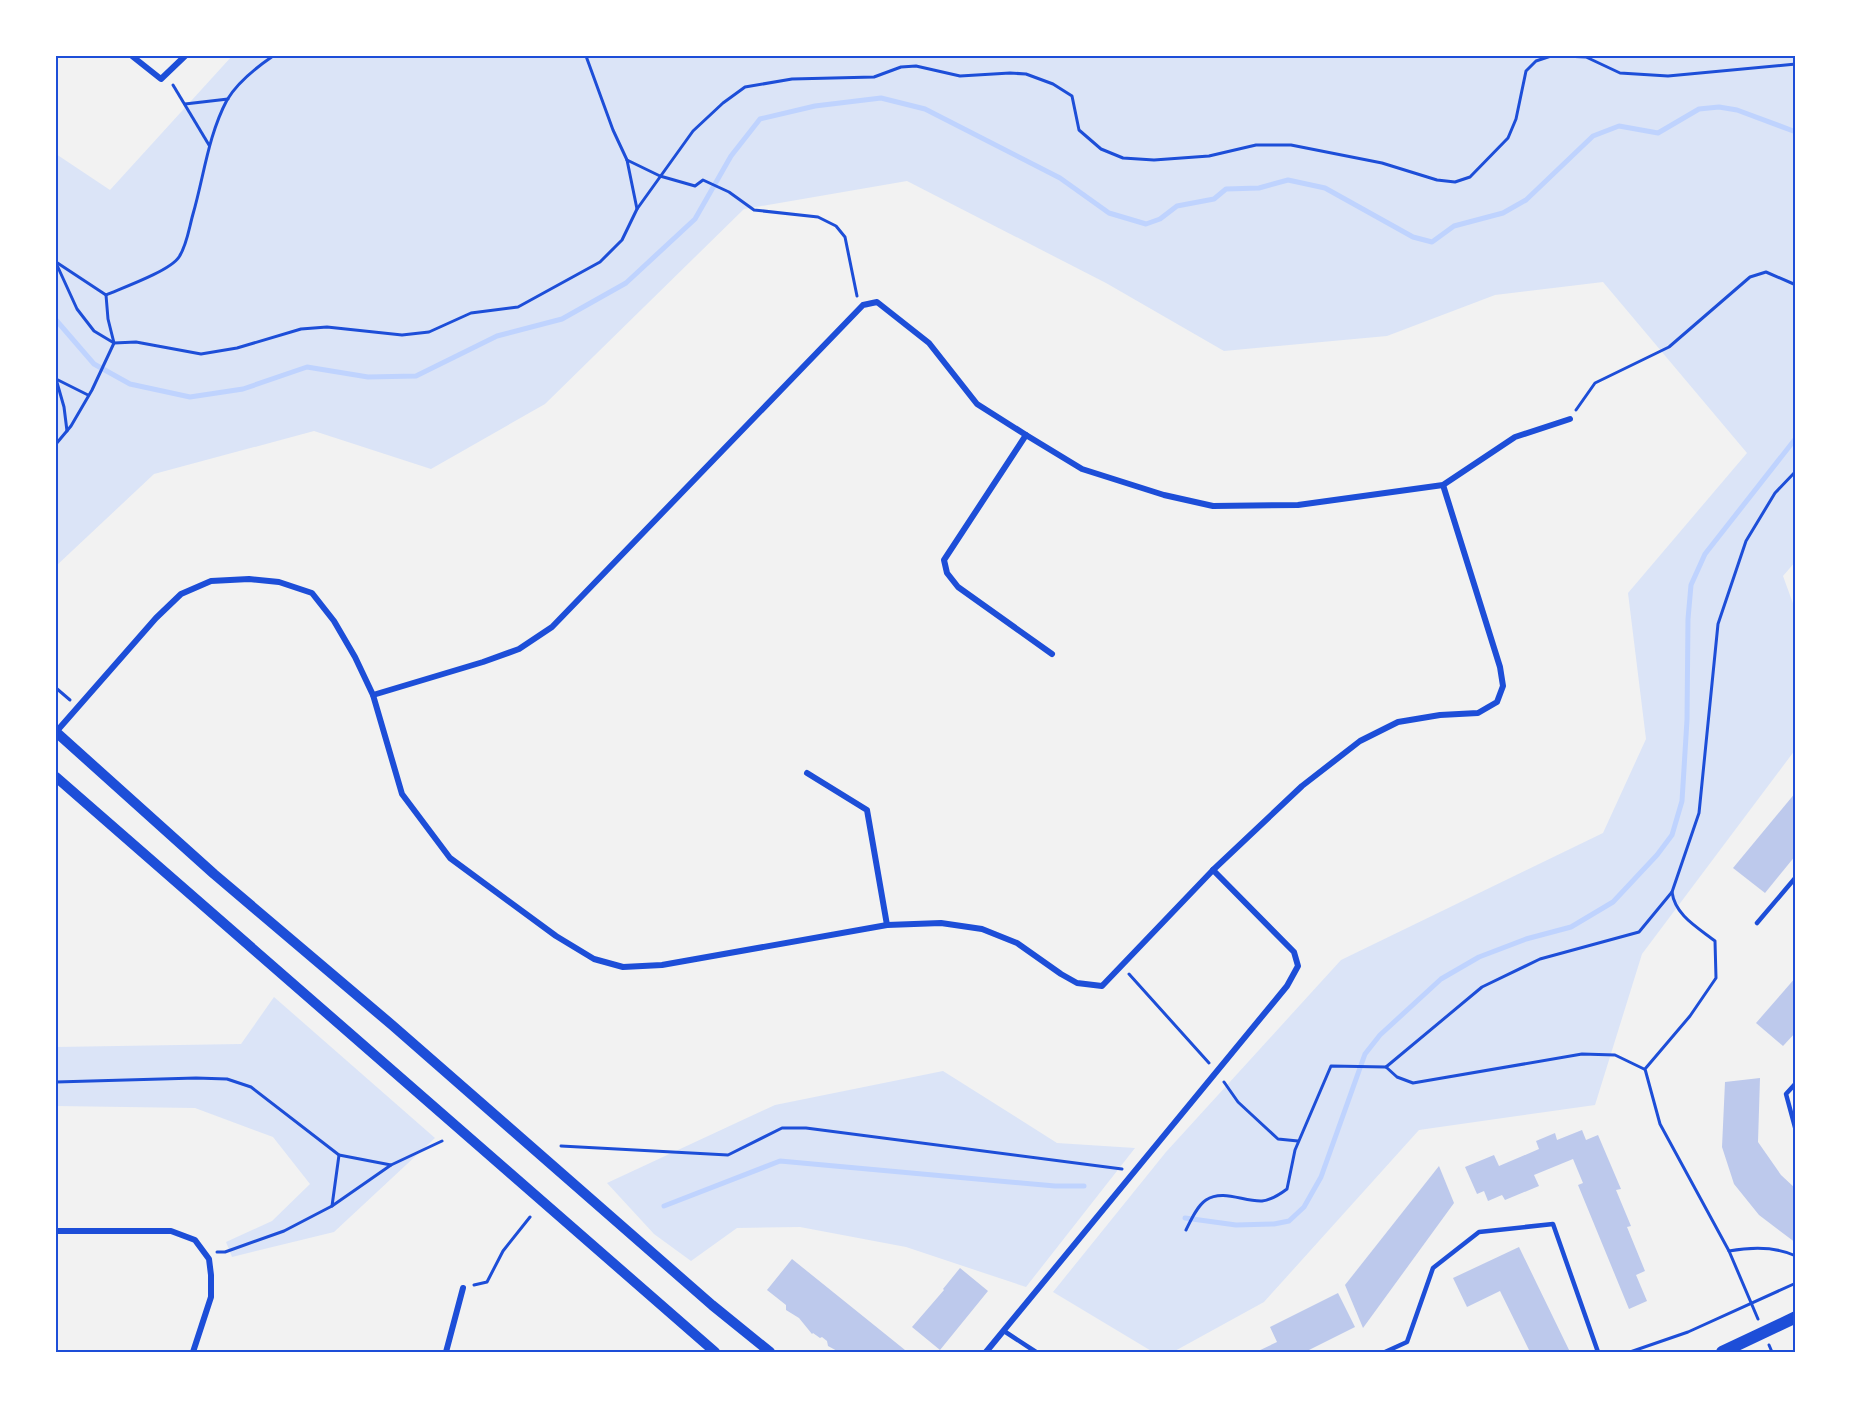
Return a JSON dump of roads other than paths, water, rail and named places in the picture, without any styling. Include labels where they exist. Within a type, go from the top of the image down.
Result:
[{"type":"main road","points":[[1722,1353],[1790,1320]]},
{"type":"street","points":[[132,56],[162,80],[185,56]]},
{"type":"street","points":[[373,695],[519,649],[552,627],[863,305],[877,302],[890,311],[929,343],[977,404],[1082,469],[1164,495],[1213,507],[1298,505],[1443,485],[1515,437],[1570,419]]},
{"type":"street","points":[[1026,435],[944,560],[947,573],[958,587],[1052,654]]},
{"type":"street","points":[[770,1353],[214,874],[56,732],[156,618],[181,594],[211,581],[249,579],[279,582],[312,593],[334,621],[373,695],[402,794],[450,858],[556,936],[594,959],[623,968],[662,965],[887,925],[941,923],[982,929],[1017,944],[1077,983],[1102,986],[1213,870],[1302,786],[1360,741],[1398,722],[1440,715],[1478,713],[1497,702],[1503,686],[1500,667],[1443,485]]},
{"type":"street","points":[[807,773],[867,810],[887,925]]},
{"type":"street","points":[[56,777],[715,1353]]},
{"type":"street","points":[[987,1353],[1287,986],[1298,966],[1294,952],[1213,870]]},
{"type":"street","points":[[56,1231],[171,1231],[195,1240],[209,1259],[211,1297],[193,1353]]},
{"type":"street","points":[[446,1353],[463,1288]]},
{"type":"lane","points":[[1757,923],[1796,877]]},
{"type":"lane","points":[[1796,1083],[1786,1094],[1796,1131]]},
{"type":"lane","points":[[1385,1353],[1407,1342],[1433,1268],[1479,1232],[1553,1224],[1598,1353]]},
{"type":"lane","points":[[1004,1331],[1036,1353]]},
{"type":"waterway","points":[[56,320],[94,364],[130,384],[190,397],[243,389],[307,367],[368,377],[416,376],[497,336],[562,319],[626,283],[695,219],[731,156],[760,119],[815,106],[881,98],[925,109],[1060,178],[1109,213],[1146,224],[1160,219],[1177,206],[1214,199],[1226,189],[1259,188],[1288,180],[1325,188],[1413,237],[1432,242],[1454,226],[1503,213],[1526,200],[1593,136],[1619,126],[1658,133],[1699,109],[1719,107],[1737,110],[1796,132]]},
{"type":"waterway","points":[[1185,1218],[1236,1225],[1274,1224],[1289,1221],[1304,1207],[1321,1177],[1365,1054],[1380,1035],[1441,979],[1479,957],[1526,939],[1571,927],[1613,902],[1657,855],[1672,835],[1682,801],[1691,585],[1705,554],[1796,438]]},
{"type":"waterway","points":[[664,1206],[780,1161],[1055,1186],[1084,1186]]}]
